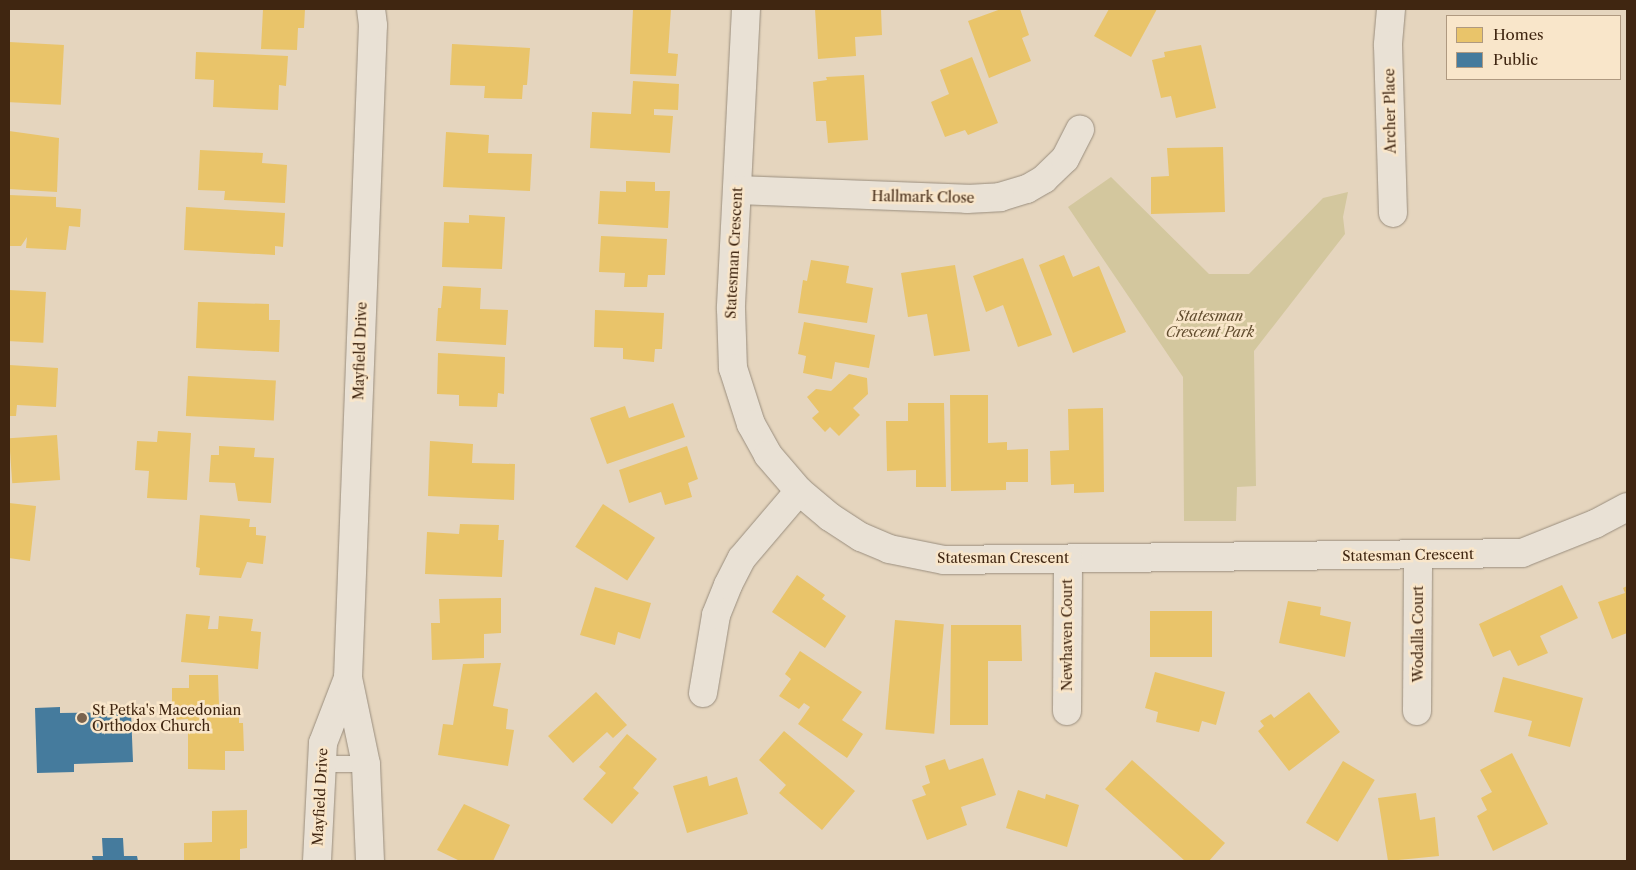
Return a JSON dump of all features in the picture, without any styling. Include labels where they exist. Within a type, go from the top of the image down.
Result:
[{"type":"street","name":"Statesman Crescent","points":[[746,9],[731,309],[733,368],[752,424],[768,454],[799,491],[830,517],[861,537],[917,556],[944,560],[1418,556],[1522,553],[1595,524],[1627,507]]},
{"type":"street","name":"Archer Place","points":[[1391,9],[1388,45],[1393,213]]},
{"type":"street","name":"Mayfield Drive","points":[[371,859],[366,764],[348,678],[374,14]]},
{"type":"street","name":"Hallmark Close","points":[[737,190],[967,199],[1000,197],[1027,189],[1044,178],[1065,159],[1080,130]]},
{"type":"street","points":[[703,693],[716,615],[728,585],[742,558],[799,491]]},
{"type":"street","name":"Wodalla Court","points":[[1418,556],[1418,712]]},
{"type":"street","name":"Newhaven Court","points":[[1067,711],[1068,558]]},
{"type":"street","name":"Mayfield Drive","points":[[318,861],[322,743],[348,678]]},
{"type":"lane","points":[[322,764],[366,764]]},
{"type":"green space","name":"Statesman Crescent Park","points":[[1111,177],[1209,274],[1249,274],[1323,198],[1348,192],[1343,217],[1345,234],[1254,351],[1256,486],[1237,487],[1236,521],[1184,521],[1183,377],[1068,207]]},
{"type":"building: Homes","points":[[263,9],[305,9],[304,28],[298,28],[297,50],[261,49]]},
{"type":"building: Homes","points":[[633,9],[671,9],[668,53],[678,54],[676,76],[630,74]]},
{"type":"building: Homes","points":[[815,9],[881,9],[882,35],[855,37],[856,56],[818,59]]},
{"type":"building: Homes","points":[[1001,9],[1020,9],[1029,35],[1022,38],[1031,61],[989,78],[968,21]]},
{"type":"building: Homes","points":[[1109,9],[1157,9],[1131,57],[1094,36]]},
{"type":"building: Homes","points":[[9,42],[64,45],[61,105],[9,102]]},
{"type":"building: Homes","points":[[452,44],[530,48],[527,85],[523,85],[522,99],[484,98],[485,86],[450,85]]},
{"type":"building: Homes","points":[[1201,45],[1216,108],[1176,118],[1171,96],[1161,98],[1152,60],[1165,57],[1164,52]]},
{"type":"building: Homes","points":[[196,52],[288,56],[286,86],[279,85],[278,110],[213,107],[214,80],[195,79]]},
{"type":"building: Homes","points":[[972,57],[998,123],[968,135],[965,130],[945,137],[931,102],[949,94],[940,70]]},
{"type":"building: Homes","points":[[864,75],[868,140],[828,143],[826,121],[816,121],[813,82],[827,80],[826,77]]},
{"type":"building: Homes","points":[[633,81],[679,84],[678,110],[654,109],[654,115],[673,116],[670,153],[590,148],[592,112],[631,114]]},
{"type":"building: Homes","points":[[9,131],[59,138],[57,192],[9,189]]},
{"type":"building: Homes","points":[[446,132],[489,135],[488,153],[532,154],[530,191],[443,187]]},
{"type":"building: Homes","points":[[1223,147],[1225,212],[1151,214],[1151,177],[1169,176],[1167,148]]},
{"type":"building: Homes","points":[[200,150],[263,153],[262,163],[287,165],[285,203],[224,200],[225,191],[198,190]]},
{"type":"building: Homes","points":[[626,181],[655,182],[655,191],[670,191],[668,228],[598,224],[600,191],[626,192]]},
{"type":"building: Homes","points":[[9,195],[56,197],[56,207],[81,209],[80,227],[69,226],[66,250],[26,248],[27,237],[21,246],[9,246]]},
{"type":"building: Homes","points":[[186,207],[285,213],[283,247],[275,246],[275,255],[184,250]]},
{"type":"building: Homes","points":[[469,215],[505,217],[502,269],[442,267],[444,222],[469,223]]},
{"type":"building: Homes","points":[[601,236],[667,239],[665,275],[648,275],[647,287],[624,287],[625,273],[599,272]]},
{"type":"building: Homes","points":[[1064,255],[1073,277],[1099,266],[1126,332],[1073,353],[1039,265]]},
{"type":"building: Homes","points":[[1023,258],[1052,335],[1018,347],[1003,305],[986,312],[973,276]]},
{"type":"building: Homes","points":[[811,260],[849,266],[846,283],[873,288],[867,323],[798,313],[803,280],[807,281]]},
{"type":"building: Homes","points":[[955,265],[970,351],[934,356],[927,314],[908,317],[901,273]]},
{"type":"building: Homes","points":[[443,286],[481,288],[480,309],[508,310],[506,345],[436,341],[438,308],[441,308]]},
{"type":"building: Homes","points":[[9,290],[46,292],[43,343],[9,341]]},
{"type":"building: Homes","points":[[198,302],[269,304],[269,320],[280,320],[279,352],[196,348]]},
{"type":"building: Homes","points":[[595,310],[664,313],[662,349],[655,349],[654,362],[623,359],[623,348],[594,347]]},
{"type":"building: Homes","points":[[804,322],[875,335],[869,368],[835,362],[832,379],[803,373],[806,356],[798,354]]},
{"type":"building: Homes","points":[[438,353],[505,357],[504,394],[498,393],[497,407],[459,406],[459,395],[437,394]]},
{"type":"building: Homes","points":[[9,365],[58,368],[56,407],[17,405],[16,416],[9,416]]},
{"type":"building: Homes","points":[[849,374],[867,378],[868,394],[853,408],[860,415],[839,436],[830,427],[825,432],[812,418],[819,412],[807,397],[816,389],[831,391]]},
{"type":"building: Homes","points":[[188,376],[276,381],[274,421],[186,416]]},
{"type":"building: Homes","points":[[950,395],[988,395],[988,443],[1007,442],[1007,450],[1028,449],[1028,482],[1006,482],[1006,490],[951,491]]},
{"type":"building: Homes","points":[[673,403],[685,437],[607,464],[590,418],[625,406],[629,418]]},
{"type":"building: Homes","points":[[908,403],[944,403],[946,487],[916,487],[916,470],[887,471],[886,421],[908,421]]},
{"type":"building: Homes","points":[[1103,408],[1104,492],[1074,493],[1074,484],[1051,485],[1050,451],[1069,450],[1068,409]]},
{"type":"building: Homes","points":[[158,431],[191,433],[187,500],[147,498],[149,471],[135,470],[137,441],[157,442]]},
{"type":"building: Homes","points":[[57,435],[60,480],[12,483],[9,438]]},
{"type":"building: Homes","points":[[430,441],[473,444],[472,463],[515,464],[514,500],[428,496]]},
{"type":"building: Homes","points":[[219,446],[255,448],[254,457],[274,458],[271,503],[238,501],[235,483],[209,482],[211,455],[219,455]]},
{"type":"building: Homes","points":[[687,446],[698,479],[688,483],[692,497],[665,505],[661,492],[629,503],[619,470]]},
{"type":"building: Homes","points":[[9,503],[36,506],[30,561],[9,558]]},
{"type":"building: Homes","points":[[603,504],[655,538],[627,581],[575,547]]},
{"type":"building: Homes","points":[[200,515],[250,519],[249,527],[256,527],[256,535],[266,536],[263,564],[247,562],[241,578],[199,575],[200,568],[196,567]]},
{"type":"building: Homes","points":[[460,524],[499,525],[498,540],[504,540],[502,577],[425,574],[427,532],[459,534]]},
{"type":"building: Homes","points":[[797,575],[825,595],[822,599],[846,616],[825,648],[772,612]]},
{"type":"building: Homes","points":[[1562,585],[1578,618],[1540,636],[1548,653],[1518,666],[1510,650],[1493,657],[1479,624]]},
{"type":"building: Homes","points":[[1627,586],[1627,633],[1612,639],[1598,602],[1625,593],[1623,588]]},
{"type":"building: Homes","points":[[595,587],[651,603],[640,639],[618,632],[615,645],[580,635]]},
{"type":"building: Homes","points":[[501,598],[501,633],[484,634],[484,658],[432,660],[431,623],[440,623],[439,599]]},
{"type":"building: Homes","points":[[1288,601],[1321,607],[1320,615],[1351,622],[1345,657],[1279,643]]},
{"type":"building: Homes","points":[[1150,611],[1212,611],[1212,657],[1150,657]]},
{"type":"building: Homes","points":[[186,614],[210,616],[208,629],[218,629],[219,616],[253,619],[251,631],[261,632],[258,669],[181,662]]},
{"type":"building: Homes","points":[[895,620],[944,624],[934,734],[885,730]]},
{"type":"building: Homes","points":[[951,625],[1021,625],[1022,661],[988,661],[988,725],[950,725]]},
{"type":"building: Homes","points":[[800,651],[862,692],[842,720],[863,734],[847,758],[798,724],[810,707],[804,703],[799,709],[779,696],[791,679],[785,674]]},
{"type":"building: Homes","points":[[501,663],[493,706],[508,709],[506,729],[514,730],[508,766],[438,755],[443,724],[453,725],[463,664]]},
{"type":"building: Homes","points":[[1155,672],[1225,692],[1216,725],[1202,721],[1199,732],[1156,722],[1158,712],[1145,708]]},
{"type":"building: Homes","points":[[189,675],[218,675],[219,705],[239,705],[239,723],[243,723],[244,751],[225,751],[225,770],[188,769],[188,719],[172,720],[172,688],[189,688]]},
{"type":"building: Homes","points":[[1503,677],[1583,698],[1570,747],[1528,736],[1532,721],[1494,712]]},
{"type":"building: Homes","points":[[596,692],[627,725],[613,738],[607,732],[573,763],[548,736]]},
{"type":"building: Homes","points":[[1309,692],[1340,732],[1289,771],[1258,731],[1264,726],[1260,721],[1271,714],[1274,718]]},
{"type":"building: Homes","points":[[784,731],[855,791],[822,830],[779,793],[786,785],[759,760]]},
{"type":"building: Homes","points":[[627,734],[657,759],[633,788],[639,793],[612,824],[583,799],[606,773],[599,767]]},
{"type":"building: Homes","points":[[1512,753],[1548,824],[1493,851],[1477,816],[1487,810],[1481,798],[1492,792],[1480,770]]},
{"type":"building: Homes","points":[[983,758],[996,795],[961,807],[967,825],[927,840],[912,800],[926,795],[922,786],[930,783],[925,766],[945,759],[949,770]]},
{"type":"building: Homes","points":[[1132,760],[1225,843],[1209,861],[1185,861],[1105,789]]},
{"type":"building: Homes","points":[[1343,761],[1375,780],[1338,842],[1306,823]]},
{"type":"building: Homes","points":[[707,776],[709,786],[737,777],[748,814],[687,833],[673,786]]},
{"type":"building: Homes","points":[[1018,790],[1045,799],[1046,794],[1079,805],[1067,847],[1006,828]]},
{"type":"building: Homes","points":[[1416,793],[1420,820],[1435,817],[1439,856],[1388,861],[1378,798]]},
{"type":"building: Homes","points":[[464,804],[510,825],[493,861],[460,861],[437,850]]},
{"type":"building: Homes","points":[[247,810],[247,848],[240,849],[240,861],[184,861],[184,843],[212,842],[212,811]]},
{"type":"building: Public","points":[[60,707],[60,713],[131,712],[133,762],[74,764],[74,772],[37,773],[35,708]]},
{"type":"building: Public","points":[[102,838],[123,838],[124,856],[137,856],[138,861],[93,861],[92,856],[103,856]]},
{"type":"place","name":"St Petka's Macedonian Orthodox Church","points":[[82,718]]}]
